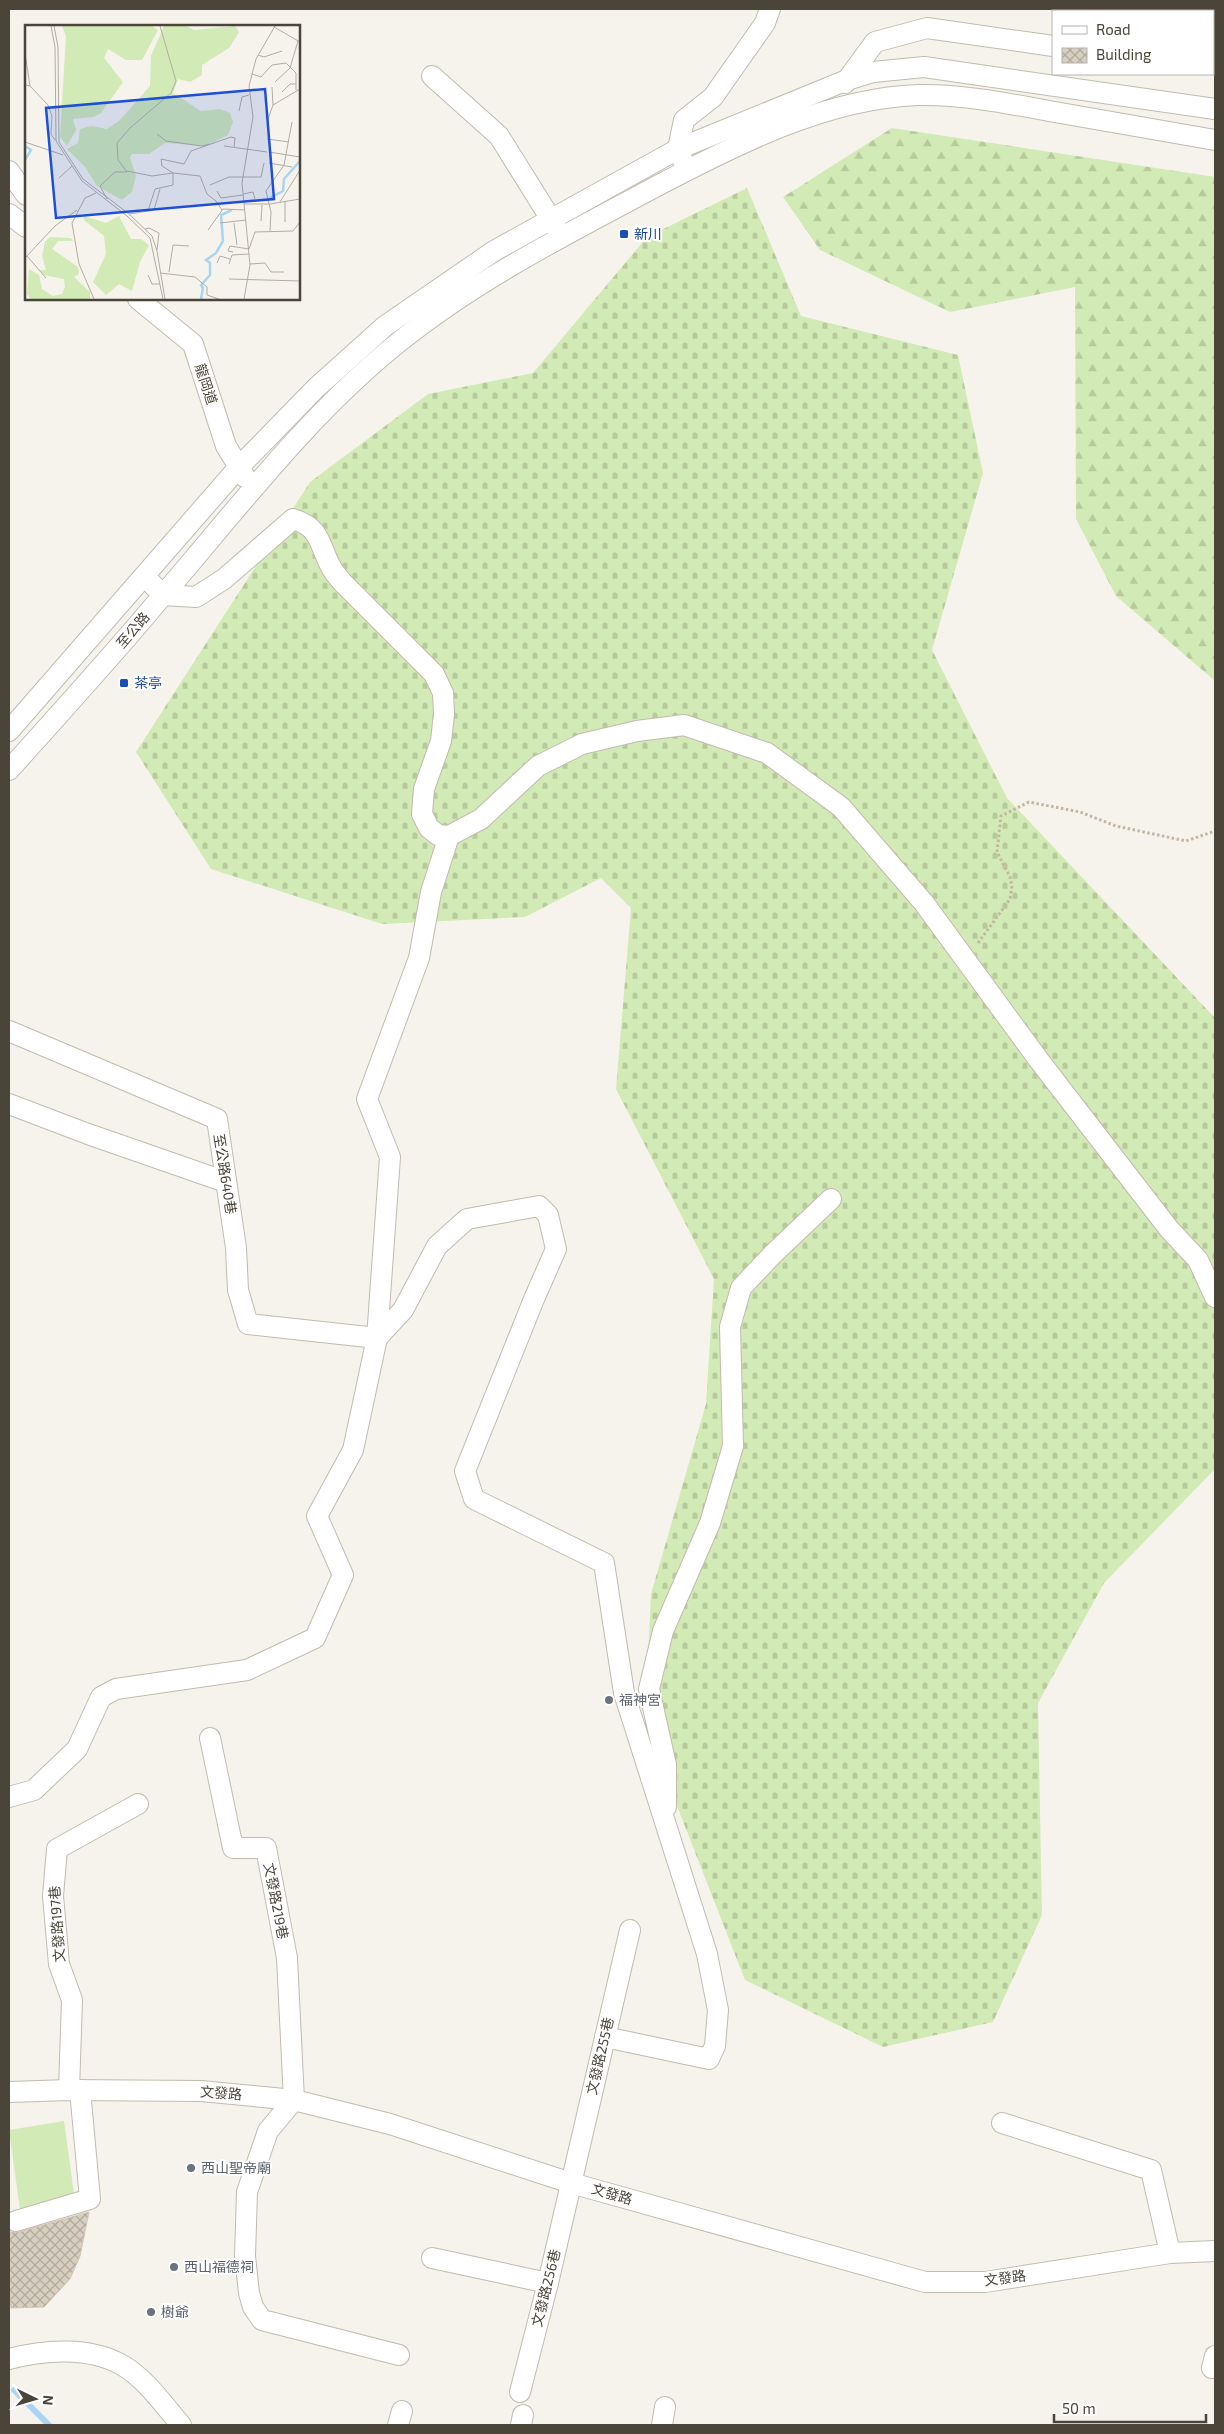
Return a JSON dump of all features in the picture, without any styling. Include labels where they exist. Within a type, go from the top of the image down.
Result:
[{"type":"street","points":[[688,170],[678,149],[684,120],[713,97],[765,23],[770,9]]},
{"type":"street","points":[[833,107],[847,80],[875,42],[927,28],[1052,46]]},
{"type":"street","name":"至公路","points":[[9,731],[238,468],[316,388],[385,326],[494,251],[678,149],[847,80],[873,72],[924,67],[1215,109]]},
{"type":"street","points":[[432,76],[499,136],[552,218],[561,237]]},
{"type":"street","name":"至公路","points":[[9,770],[164,595],[253,487],[330,405],[400,342],[479,286],[561,237],[688,170],[793,122],[833,107],[918,95],[986,100],[1215,140]]},
{"type":"street","points":[[9,171],[25,194]]},
{"type":"street","points":[[9,214],[25,226]]},
{"type":"street","name":"龍岡道","points":[[139,300],[193,344],[226,446],[238,468],[253,487]]},
{"type":"street","points":[[144,576],[164,595],[196,597],[224,579],[293,519],[306,523],[317,534],[331,568],[343,584],[434,674],[443,693],[444,714],[441,740],[424,789],[422,814],[428,828],[438,835],[449,836],[480,819],[538,766],[582,744],[637,731],[684,725],[767,753],[841,807],[924,903],[1126,1173],[1169,1229],[1198,1260],[1215,1297]]},
{"type":"street","points":[[9,1797],[34,1790],[77,1749],[101,1697],[116,1689],[248,1670],[315,1638],[343,1575],[317,1516],[353,1450],[377,1338],[390,1157],[367,1099],[419,958],[431,892],[449,836]]},
{"type":"street","name":"至公路640巷","points":[[9,1031],[217,1119],[236,1248],[238,1290],[248,1324],[377,1338]]},
{"type":"street","points":[[9,1104],[88,1134],[226,1182]]},
{"type":"street","points":[[666,1824],[666,1765],[649,1689],[663,1631],[710,1523],[733,1446],[730,1327],[741,1288],[772,1255],[831,1199]]},
{"type":"street","points":[[377,1338],[403,1310],[437,1246],[467,1219],[538,1206],[548,1215],[556,1249],[465,1471],[474,1499],[604,1563],[624,1692],[707,1954],[718,2010],[715,2046],[709,2059],[605,2036]]},
{"type":"street","name":"文發路219巷","points":[[210,1738],[233,1848],[266,1848],[287,1958],[294,2100]]},
{"type":"street","name":"文發路197巷","points":[[74,2090],[72,2000],[59,1964],[53,1896],[56,1849],[138,1804]]},
{"type":"street","name":"文發路255巷","points":[[571,2183],[630,1930]]},
{"type":"street","points":[[16,2221],[90,2199],[74,2090]]},
{"type":"street","name":"文發路","points":[[9,2092],[74,2090],[201,2092],[294,2100],[390,2124],[571,2183],[925,2282],[985,2282],[1170,2253],[1215,2251]]},
{"type":"street","points":[[294,2100],[268,2131],[247,2192],[245,2256],[249,2293],[253,2307],[262,2320],[399,2355]]},
{"type":"street","points":[[1002,2123],[1151,2170],[1170,2253]]},
{"type":"street","name":"文發路256巷","points":[[520,2392],[571,2183]]},
{"type":"street","points":[[432,2258],[548,2283]]},
{"type":"street","points":[[9,2359],[54,2350],[88,2354],[121,2364],[148,2386],[181,2425]]},
{"type":"path","points":[[963,957],[982,940],[1010,899],[1012,886],[1010,876],[997,852],[1001,816],[1029,802],[1080,812],[1116,826],[1186,841],[1215,831]]},
{"type":"green space","points":[[892,128],[1215,177],[1215,681],[1116,596],[1076,519],[1075,287],[950,312],[820,250],[783,197]]},
{"type":"green space","points":[[747,188],[801,316],[958,355],[983,473],[932,650],[1007,798],[1215,1018],[1215,1469],[1104,1583],[1038,1703],[1042,1915],[993,2022],[883,2047],[745,1980],[645,1724],[651,1594],[706,1404],[714,1279],[616,1089],[631,908],[601,878],[525,917],[382,924],[211,869],[136,752],[310,482],[428,394],[533,373],[647,237]]},
{"type":"green space","points":[[64,2121],[76,2208],[21,2217],[9,2130]]},
{"type":"building","points":[[89,2212],[80,2256],[70,2279],[44,2307],[11,2308],[9,2290],[9,2232],[19,2232]]},
{"type":"waterway","points":[[14,2390],[49,2425]]},
{"type":"place","name":"新川","points":[[624,234]]},
{"type":"place","name":"茶亭","points":[[124,683]]},
{"type":"place","name":"福神宮","points":[[609,1700]]},
{"type":"place","name":"西山聖帝廟","points":[[191,2168]]},
{"type":"place","name":"西山福德祠","points":[[174,2267]]},
{"type":"place","name":"樹爺","points":[[151,2312]]}]
